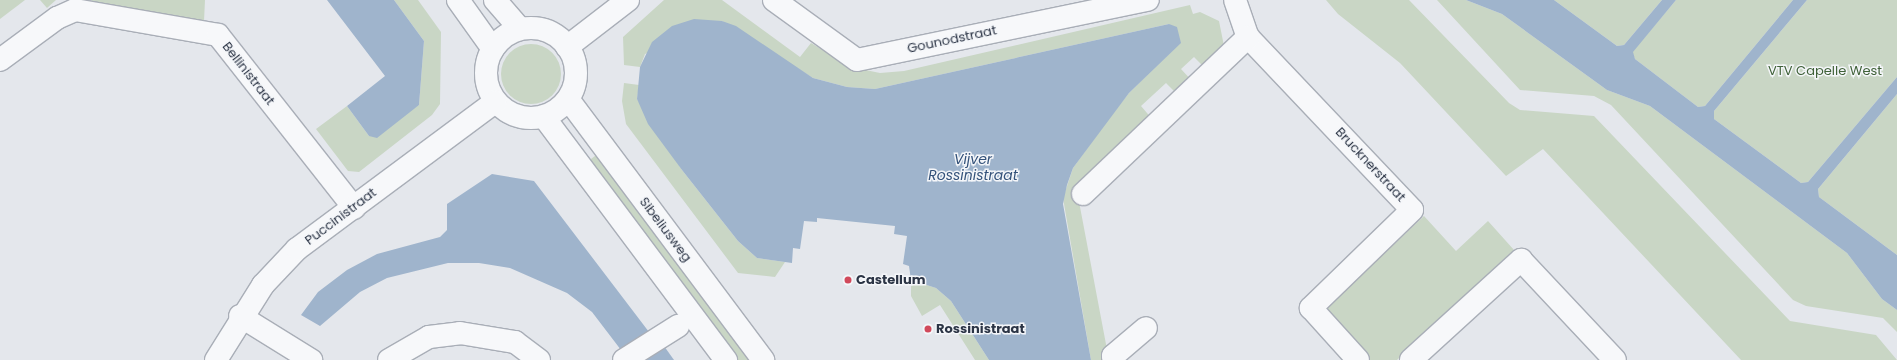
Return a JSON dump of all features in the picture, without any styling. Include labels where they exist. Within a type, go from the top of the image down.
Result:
[{"type":"street","points":[[458,0],[493,49]]},
{"type":"street","points":[[495,0],[520,29]]},
{"type":"street","points":[[567,47],[628,0]]},
{"type":"street","name":"Gounodstraat","points":[[774,0],[857,60],[1148,0]]},
{"type":"street","name":"Brucknerstraat","points":[[1236,0],[1248,37],[1412,210],[1310,308],[1358,360]]},
{"type":"street","name":"Bellinistraat","points":[[0,60],[75,5],[218,35],[354,208]]},
{"type":"street","points":[[520,29],[543,30],[567,47],[576,72],[568,99],[544,117],[517,117],[495,102],[486,76],[493,49],[504,37],[520,29]]},
{"type":"street","points":[[1083,194],[1248,37]]},
{"type":"street","name":"Sibeliusweg","points":[[568,99],[763,360]]},
{"type":"street","name":"Puccinistraat","points":[[216,360],[240,316],[297,250],[495,102]]},
{"type":"street","points":[[544,117],[726,360]]},
{"type":"street","points":[[1411,360],[1521,260],[1615,360]]},
{"type":"street","points":[[240,316],[311,360]]},
{"type":"street","points":[[624,360],[678,326]]},
{"type":"street","points":[[1114,360],[1113,356],[1146,328]]},
{"type":"street","points":[[389,360],[429,337],[460,333],[514,342],[539,360]]},
{"type":"green space","points":[[0,0],[25,0],[0,19]]},
{"type":"green space","points":[[40,0],[56,0],[47,8]]},
{"type":"green space","points":[[91,0],[205,0],[204,21],[98,5]]},
{"type":"green space","points":[[394,0],[418,0],[441,32],[440,104],[432,115],[359,172],[348,171],[316,129],[347,106],[369,136],[419,105],[424,41]]},
{"type":"green space","points":[[664,0],[722,0],[800,57],[811,43],[851,67],[880,73],[904,71],[1190,5],[1193,14],[1200,12],[1219,21],[1225,51],[1207,70],[1194,57],[1181,69],[1193,82],[1179,96],[1166,83],[1141,106],[1153,120],[1077,191],[1109,360],[1091,360],[1063,198],[1073,168],[1110,117],[1129,93],[1180,43],[1169,24],[875,89],[847,87],[813,78],[722,21],[645,54],[640,67],[624,65],[623,37]]},
{"type":"green space","points":[[1326,0],[1409,0],[1509,103],[1520,110],[1594,116],[1790,321],[1876,335],[1897,360],[1741,360],[1543,149],[1506,176],[1400,63],[1338,14]]},
{"type":"green space","points":[[1437,0],[1466,0],[1502,14],[1607,90],[1650,106],[1847,253],[1882,299],[1897,310],[1897,332],[1883,318],[1806,306],[1793,300],[1611,105],[1594,96],[1520,90]]},
{"type":"green space","points":[[1554,0],[1662,0],[1624,45],[1617,46]]},
{"type":"green space","name":"VTV Capelle West","points":[[1676,0],[1793,0],[1705,106],[1698,107],[1635,59],[1632,52]]},
{"type":"green space","name":"VTV Capelle West","points":[[1807,0],[1897,0],[1897,77],[1808,182],[1801,183],[1714,119],[1714,111]]},
{"type":"green space","points":[[531,44],[547,49],[552,53],[556,58],[561,74],[556,90],[552,95],[547,99],[531,104],[515,99],[510,95],[506,90],[501,74],[506,58],[510,53],[515,49]]},
{"type":"green space","points":[[624,83],[639,85],[637,99],[682,170],[738,241],[757,258],[785,262],[775,277],[738,273],[626,124],[622,101]]},
{"type":"green space","name":"VTV Capelle West","points":[[1897,94],[1897,255],[1819,197],[1818,189]]},
{"type":"green space","points":[[599,153],[755,360],[736,360],[587,162]]},
{"type":"green space","points":[[1424,216],[1456,251],[1488,221],[1514,250],[1397,360],[1367,360],[1322,312]]},
{"type":"green space","points":[[911,280],[936,288],[951,301],[989,360],[975,360],[940,305],[922,316],[911,296]]},
{"type":"water","points":[[327,0],[394,0],[424,41],[419,105],[377,138],[369,136],[347,106],[385,76]]},
{"type":"water","points":[[1466,0],[1554,0],[1617,46],[1624,45],[1662,0],[1676,0],[1633,52],[1635,59],[1698,107],[1705,106],[1793,0],[1807,0],[1714,111],[1714,119],[1801,183],[1808,182],[1897,77],[1897,94],[1818,189],[1819,197],[1897,255],[1897,310],[1882,299],[1847,253],[1650,106],[1607,90],[1502,14]]},
{"type":"water","name":"Vijver Rossinistraat","points":[[694,19],[722,21],[736,26],[813,78],[847,87],[875,89],[1169,24],[1177,27],[1181,43],[1129,93],[1073,168],[1067,185],[1063,204],[1091,360],[989,360],[951,301],[936,288],[911,280],[909,266],[903,264],[907,236],[894,234],[895,226],[817,218],[817,222],[804,221],[800,249],[793,248],[792,263],[757,258],[738,241],[682,170],[648,124],[637,99],[640,67],[652,42],[672,26]]},
{"type":"water","points":[[492,174],[534,181],[649,332],[621,350],[592,312],[567,293],[510,268],[479,263],[448,263],[387,278],[360,292],[320,326],[301,315],[318,292],[347,270],[377,254],[440,237],[447,230],[447,204]]},
{"type":"water","points":[[664,346],[674,360],[644,360]]},
{"type":"place","name":"Castellum","points":[[848,280]]},
{"type":"place","name":"Rossinistraat","points":[[928,329]]}]
